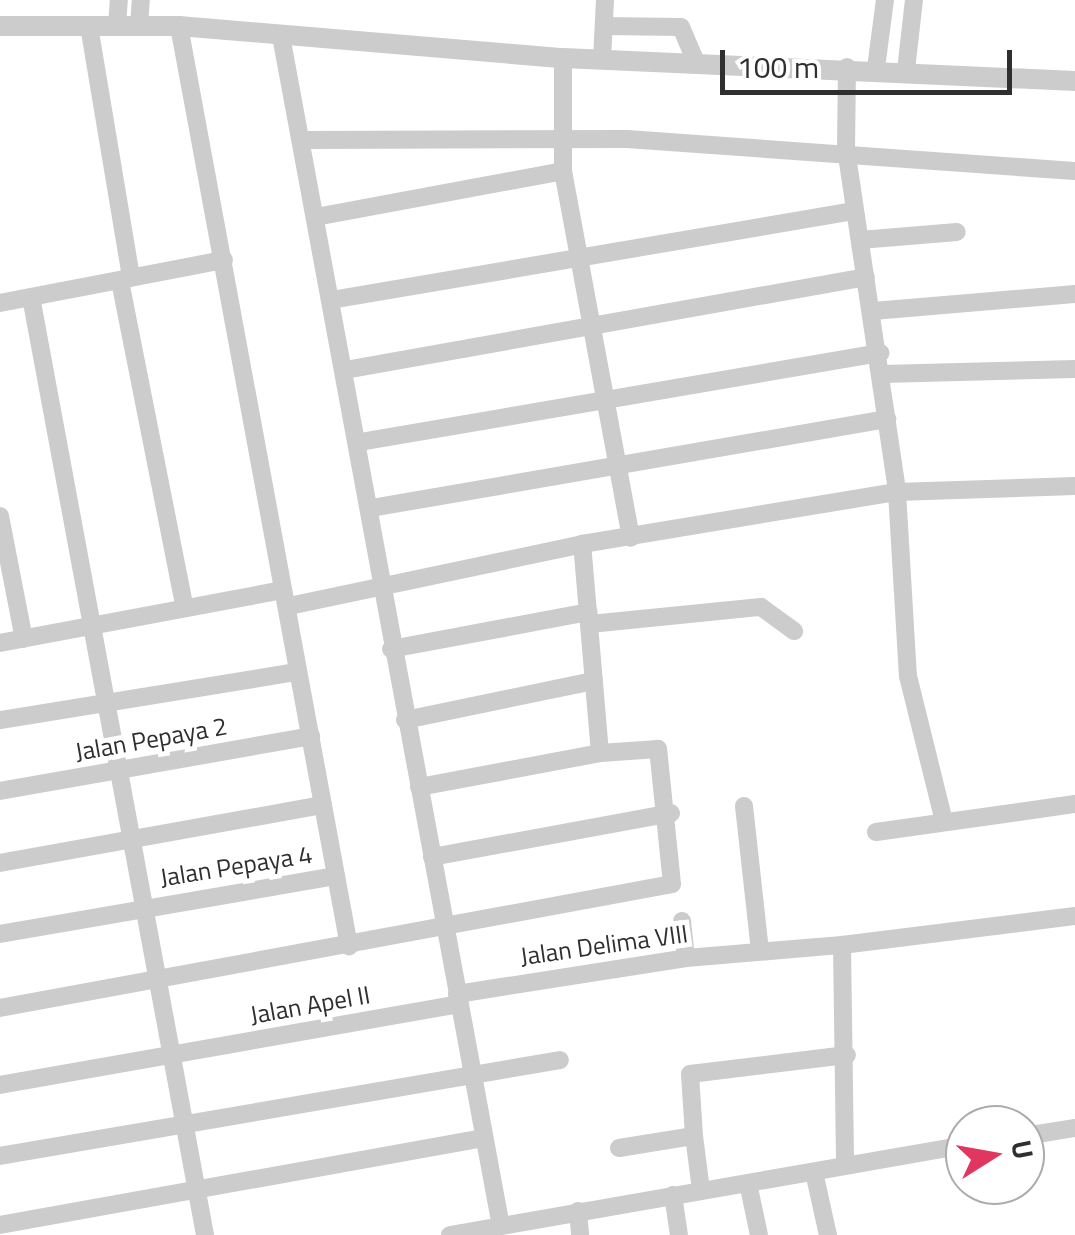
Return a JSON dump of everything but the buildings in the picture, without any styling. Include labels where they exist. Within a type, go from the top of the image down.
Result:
[{"type":"street","points":[[117,26],[119,0]]},
{"type":"street","points":[[140,26],[141,0]]},
{"type":"street","points":[[602,60],[605,0]]},
{"type":"street","points":[[876,68],[884,0]]},
{"type":"street","points":[[906,70],[914,0]]},
{"type":"street","points":[[0,26],[178,26],[563,58],[876,68],[1075,81]]},
{"type":"street","points":[[89,26],[89,71],[185,608]]},
{"type":"street","points":[[178,26],[349,946]]},
{"type":"street","points":[[604,26],[681,26],[691,33],[695,60]]},
{"type":"street","points":[[281,36],[307,140],[331,300],[371,508],[391,649],[501,1226]]},
{"type":"street","points":[[563,58],[558,137],[562,171],[584,256],[631,538]]},
{"type":"street","points":[[847,67],[846,149],[880,353],[897,492],[908,676],[944,821]]},
{"type":"street","points":[[307,140],[558,137],[846,149],[1075,171]]},
{"type":"street","points":[[321,216],[562,171]]},
{"type":"street","points":[[331,300],[854,212]]},
{"type":"street","points":[[860,240],[957,232]]},
{"type":"street","points":[[0,303],[224,260]]},
{"type":"street","points":[[344,370],[866,277]]},
{"type":"street","points":[[873,311],[1075,294]]},
{"type":"street","points":[[31,297],[112,700],[144,906],[205,1235]]},
{"type":"street","points":[[360,442],[608,395],[880,353]]},
{"type":"street","points":[[882,374],[1075,369]]},
{"type":"street","points":[[371,508],[887,419]]},
{"type":"street","points":[[0,643],[185,608],[383,587],[582,544],[897,492],[1075,486]]},
{"type":"street","points":[[0,516],[24,639]]},
{"type":"street","points":[[582,544],[600,753]]},
{"type":"street","points":[[391,649],[590,618],[761,607],[794,631]]},
{"type":"street","points":[[0,720],[298,672]]},
{"type":"street","points":[[406,720],[594,680]]},
{"type":"street","name":"Jalan Pepaya 2","points":[[0,791],[311,736]]},
{"type":"street","points":[[0,1008],[672,884],[671,813],[658,749],[600,753],[419,786]]},
{"type":"street","points":[[876,832],[1075,804]]},
{"type":"street","points":[[0,863],[324,805]]},
{"type":"street","points":[[744,806],[760,950]]},
{"type":"street","points":[[432,857],[671,813]]},
{"type":"street","name":"Jalan Pepaya 4","points":[[0,934],[144,906],[336,876]]},
{"type":"street","name":"Jalan Delima VIII","points":[[458,999],[686,958],[842,945],[1075,916]]},
{"type":"street","points":[[682,922],[686,958]]},
{"type":"street","points":[[842,945],[847,1055],[845,1163]]},
{"type":"street","name":"Jalan Apel II","points":[[0,1086],[458,999]]},
{"type":"street","points":[[701,1190],[690,1074],[847,1055]]},
{"type":"street","points":[[0,1156],[186,1121],[560,1060]]},
{"type":"street","points":[[1045,1133],[1075,1128]]},
{"type":"street","points":[[619,1148],[694,1136]]},
{"type":"street","points":[[0,1225],[484,1138]]},
{"type":"street","points":[[450,1235],[945,1147]]},
{"type":"street","points":[[814,1172],[828,1235]]},
{"type":"street","points":[[748,1182],[759,1235]]},
{"type":"street","points":[[673,1195],[680,1235]]},
{"type":"street","points":[[578,1211],[580,1235]]}]
